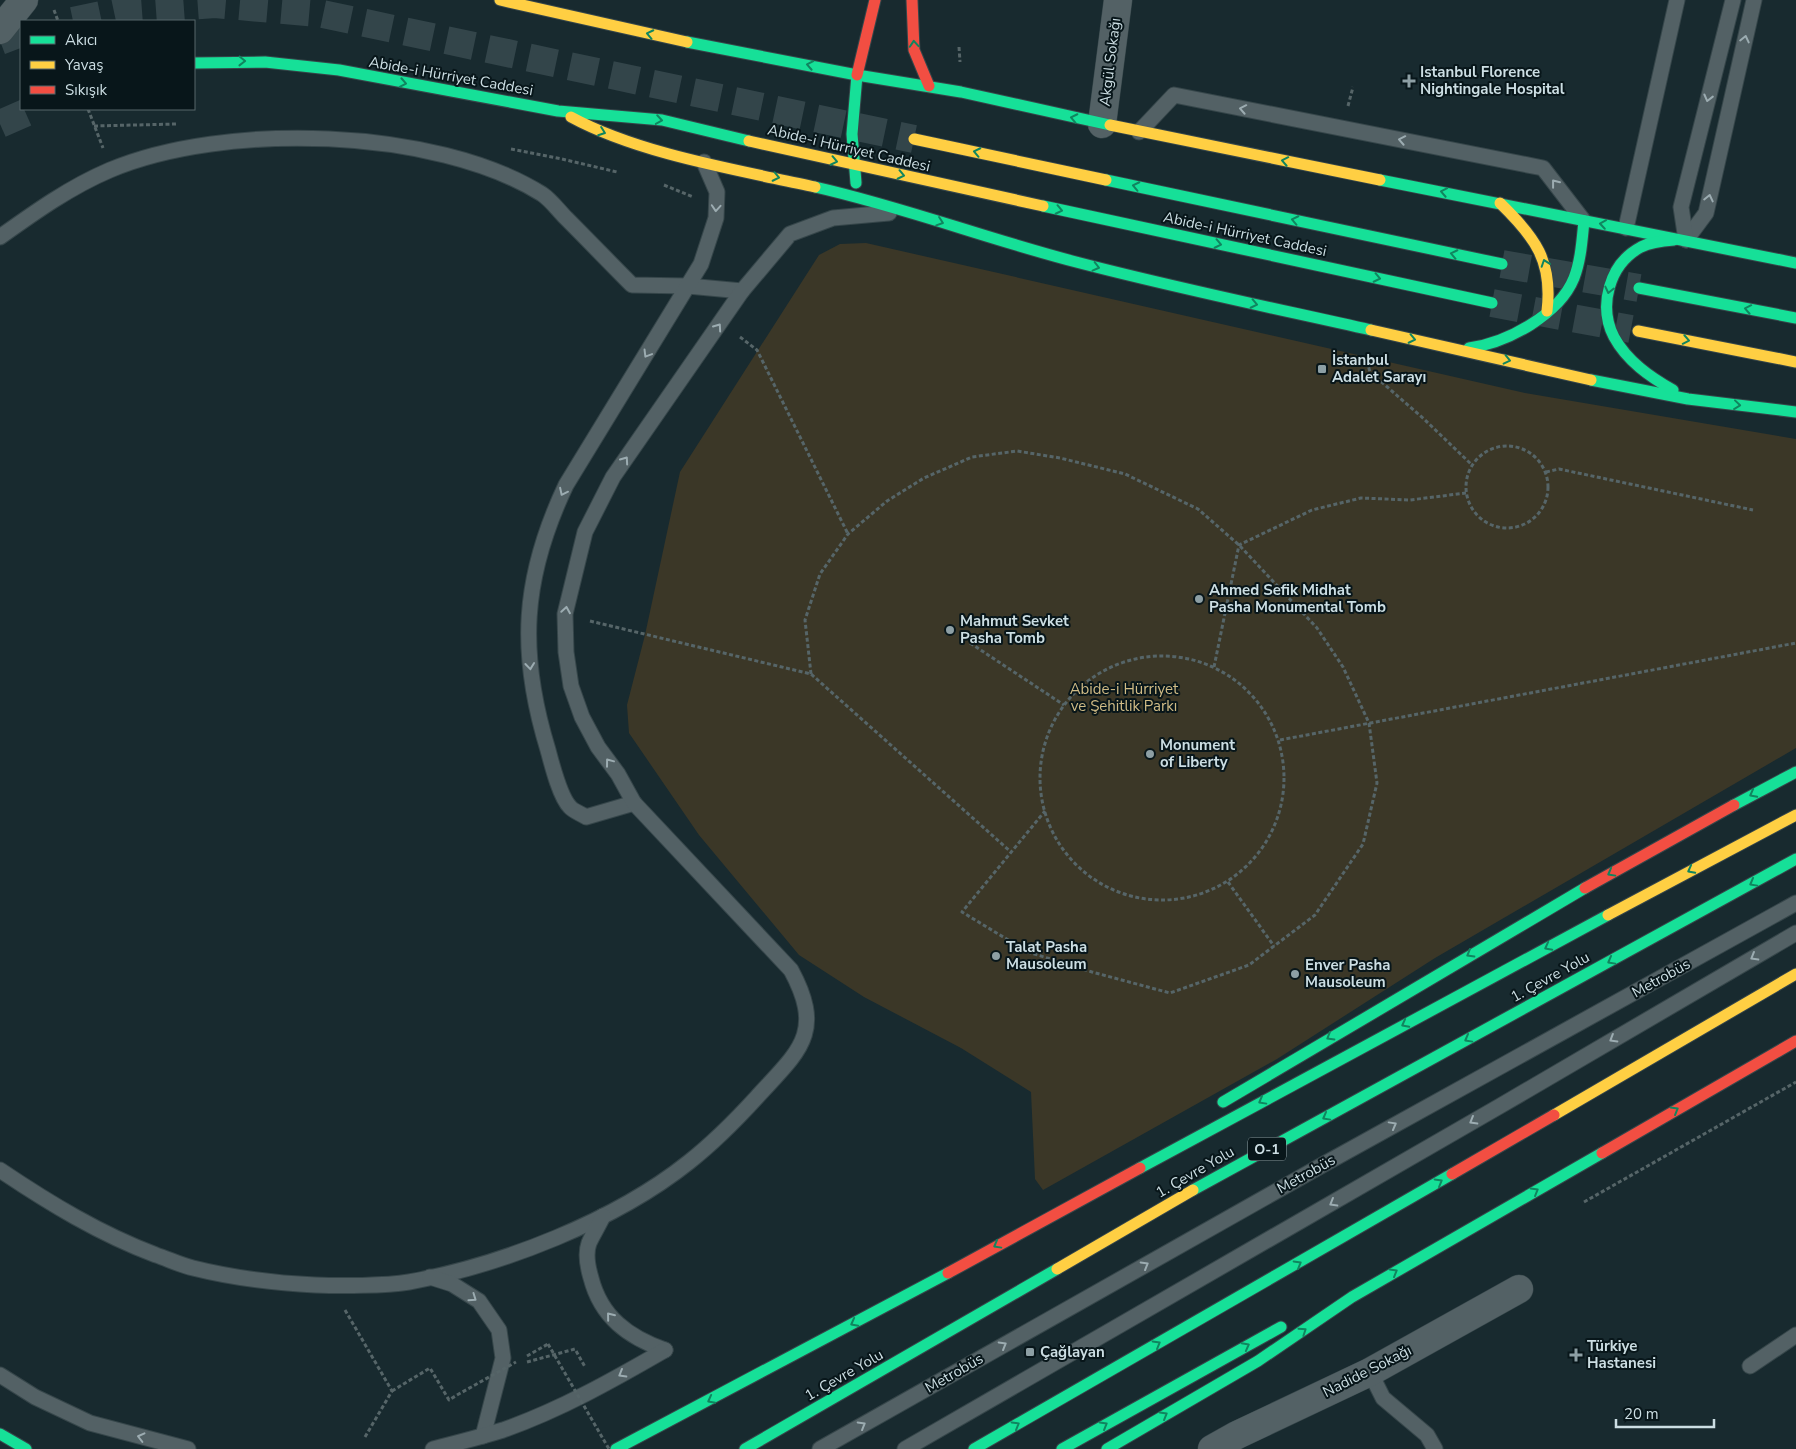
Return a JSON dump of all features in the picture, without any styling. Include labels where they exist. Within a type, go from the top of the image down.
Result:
[{"type":"main road","points":[[500,0],[630,30],[929,86],[1139,132],[1796,263]]},
{"type":"main road","points":[[860,197],[853,165],[852,127],[857,74],[875,0]]},
{"type":"main road","points":[[912,0],[914,50],[929,86]]},
{"type":"main road","name":"Abide-i Hürriyet Caddesi","points":[[195,64],[213,61],[265,62],[339,70],[558,111],[662,120],[853,165],[1492,303]]},
{"type":"main road","points":[[558,111],[592,128],[624,140],[704,162],[860,197],[909,211],[965,231],[1079,263],[1602,382],[1688,399],[1796,412]]},
{"type":"main road","name":"Abide-i Hürriyet Caddesi","points":[[914,139],[1502,264]]},
{"type":"main road","points":[[1500,203],[1522,223],[1542,253],[1548,271],[1550,296],[1547,311]]},
{"type":"main road","points":[[1460,349],[1505,340],[1540,320],[1570,287],[1580,254],[1584,221]]},
{"type":"main road","points":[[1686,240],[1654,242],[1631,254],[1615,270],[1608,290],[1606,309],[1612,335],[1628,357],[1648,377],[1688,399]]},
{"type":"main road","points":[[1639,288],[1796,318]]},
{"type":"main road","points":[[1638,331],[1796,362]]},
{"type":"main road","points":[[1213,1109],[1571,894],[1796,772]]},
{"type":"main road","points":[[616,1449],[932,1282],[1040,1221],[1796,815]]},
{"type":"main road","name":"1. Çevre Yolu","points":[[745,1449],[1219,1175],[1796,859]]},
{"type":"main road","points":[[974,1449],[1796,974]]},
{"type":"main road","points":[[1107,1449],[1258,1361],[1352,1297],[1796,1041]]},
{"type":"main road","points":[[1040,1221],[1109,1172]]},
{"type":"main road","points":[[1062,1449],[1218,1361],[1293,1322],[1352,1297]]},
{"type":"main road","points":[[0,1434],[26,1449]]},
{"type":"street","points":[[0,30],[24,0]]},
{"type":"street","name":"Akgül Sokağı","points":[[1102,124],[1118,0]]},
{"type":"street","name":"Nadide Sokağı","points":[[1212,1449],[1241,1442],[1519,1289]]},
{"type":"lane","points":[[1626,228],[1677,0]]},
{"type":"lane","points":[[1686,240],[1681,207],[1733,0]]},
{"type":"lane","points":[[1686,240],[1706,212],[1754,0]]},
{"type":"lane","points":[[1139,132],[1174,95],[1543,168],[1584,221]]},
{"type":"lane","points":[[0,236],[58,197],[101,175],[168,151],[265,138],[357,140],[424,150],[498,172],[543,195],[632,285],[688,286],[742,291]]},
{"type":"lane","points":[[634,803],[586,817],[570,807],[549,754],[532,681],[527,641],[529,601],[536,562],[546,529],[566,485],[701,264],[716,218],[717,192],[704,162]]},
{"type":"lane","points":[[0,1170],[44,1200],[126,1244],[192,1268],[264,1281],[330,1285],[407,1282],[473,1266],[549,1241],[603,1216],[688,1163],[743,1113],[799,1049],[808,1023],[804,994],[791,970],[634,803],[618,774],[598,747],[582,717],[571,686],[566,652],[565,614],[585,532],[613,477],[742,291],[790,234],[833,218],[909,211]]},
{"type":"lane","name":"Metrobüs","points":[[820,1449],[1318,1167],[1796,903]]},
{"type":"lane","name":"Metrobüs","points":[[905,1449],[1796,933]]},
{"type":"lane","points":[[433,1449],[483,1436],[563,1405],[611,1381],[665,1350],[642,1342],[624,1330],[608,1315],[594,1291],[588,1267],[588,1245],[603,1216]]},
{"type":"lane","points":[[430,1277],[452,1284],[479,1301],[499,1330],[503,1358],[483,1436]]},
{"type":"lane","points":[[1750,1366],[1796,1336]]},
{"type":"lane","points":[[1370,1372],[1383,1398],[1427,1435],[1434,1449]]},
{"type":"lane","points":[[0,1375],[35,1397],[90,1423],[188,1449]]},
{"type":"path","points":[[88,110],[101,144]]},
{"type":"path","points":[[721,322],[757,350],[848,534]]},
{"type":"path","points":[[1356,327],[1370,372],[1424,418],[1472,466]]},
{"type":"path","points":[[1518,446],[1540,460],[1546,472],[1549,485],[1545,504],[1532,520],[1520,527],[1506,529],[1491,525],[1480,518],[1471,507],[1466,493],[1467,479],[1472,466],[1480,456],[1492,448],[1518,446]]},
{"type":"path","points":[[811,674],[805,620],[820,574],[848,534],[886,501],[924,478],[972,457],[1018,452],[1060,458],[1125,474],[1198,509],[1239,545],[1317,628],[1343,667],[1369,724],[1377,783],[1363,844],[1315,915],[1249,965],[1170,993],[1028,952],[962,912],[1045,811]]},
{"type":"path","points":[[1546,472],[1559,468],[1753,510]]},
{"type":"path","points":[[1239,545],[1312,510],[1361,498],[1410,500],[1466,493]]},
{"type":"path","points":[[1214,667],[1239,545]]},
{"type":"path","points":[[565,614],[811,674],[1011,852]]},
{"type":"path","points":[[970,644],[1064,705]]},
{"type":"path","points":[[1280,740],[1796,644]]},
{"type":"path","points":[[1155,654],[1196,658],[1214,667],[1232,676],[1262,704],[1280,740],[1286,780],[1278,820],[1258,855],[1228,882],[1190,898],[1149,900],[1110,890],[1076,866],[1052,834],[1040,795],[1041,754],[1055,717],[1081,685],[1116,664],[1155,654]]},
{"type":"path","points":[[1228,882],[1274,946]]},
{"type":"path","points":[[330,1285],[392,1391]]},
{"type":"path","points":[[364,1437],[392,1391],[430,1368],[449,1400],[548,1344],[609,1449]]},
{"type":"path","points":[[520,1364],[575,1348],[583,1363]]},
{"type":"green space","name":"Abide-i Hürriyet ve Şehitlik Parkı","points":[[866,243],[1525,393],[1796,439],[1796,748],[1435,958],[1277,1059],[1043,1190],[1035,1179],[1031,1092],[961,1048],[864,997],[799,955],[699,835],[629,733],[627,705],[645,635],[680,472],[819,255],[840,244]]},
{"type":"tunnel","points":[[78,20],[120,11],[215,4],[318,13],[914,139]]},
{"type":"tunnel","points":[[0,41],[20,33]]},
{"type":"tunnel","points":[[0,124],[32,110]]},
{"type":"tunnel","points":[[1502,264],[1639,288]]},
{"type":"tunnel","points":[[1492,303],[1631,329]]},
{"type":"traffic: fast","points":[[687,42],[857,75],[961,92],[1110,125]]},
{"type":"traffic: fast","points":[[195,63],[265,62],[339,70],[558,111],[662,120],[749,141]]},
{"type":"traffic: fast","points":[[856,183],[852,134],[857,75]]},
{"type":"traffic: fast","points":[[1106,180],[1502,264]]},
{"type":"traffic: fast","points":[[1380,180],[1796,263]]},
{"type":"traffic: fast","points":[[815,187],[881,204],[1080,263],[1371,330]]},
{"type":"traffic: fast","points":[[1043,206],[1492,303]]},
{"type":"traffic: fast","points":[[1469,348],[1484,345],[1515,333],[1530,325],[1557,304],[1574,278],[1581,250],[1584,221]]},
{"type":"traffic: fast","points":[[1673,390],[1656,380],[1632,361],[1619,346],[1609,325],[1607,299],[1614,275],[1630,254],[1641,247],[1653,243],[1674,240]]},
{"type":"traffic: fast","points":[[1639,288],[1796,318]]},
{"type":"traffic: fast","points":[[1591,380],[1688,399],[1796,412]]},
{"type":"traffic: fast","points":[[1734,805],[1796,772]]},
{"type":"traffic: fast","points":[[1193,1190],[1796,859]]},
{"type":"traffic: fast","points":[[1223,1102],[1585,888]]},
{"type":"traffic: fast","points":[[1140,1168],[1608,915]]},
{"type":"traffic: fast","points":[[1107,1449],[1258,1361],[1352,1297],[1602,1153]]},
{"type":"traffic: fast","points":[[974,1449],[1452,1174]]},
{"type":"traffic: fast","points":[[745,1449],[1057,1269]]},
{"type":"traffic: fast","points":[[616,1449],[948,1273]]},
{"type":"traffic: fast","points":[[1062,1449],[1281,1327]]},
{"type":"traffic: fast","points":[[0,1434],[26,1449]]},
{"type":"traffic: slow","points":[[500,0],[687,42]]},
{"type":"traffic: slow","points":[[571,117],[598,130],[658,151],[690,160],[815,187]]},
{"type":"traffic: slow","points":[[1110,125],[1380,180]]},
{"type":"traffic: slow","points":[[914,139],[1106,180]]},
{"type":"traffic: slow","points":[[749,141],[1043,206]]},
{"type":"traffic: slow","points":[[1500,203],[1523,227],[1539,251],[1547,278],[1547,311]]},
{"type":"traffic: slow","points":[[1371,330],[1591,380]]},
{"type":"traffic: slow","points":[[1638,331],[1796,362]]},
{"type":"traffic: slow","points":[[1608,915],[1796,815]]},
{"type":"traffic: slow","points":[[1554,1115],[1796,974]]},
{"type":"traffic: slow","points":[[1057,1269],[1193,1190]]},
{"type":"traffic: jam","points":[[857,75],[875,0]]},
{"type":"traffic: jam","points":[[912,0],[914,50],[929,86]]},
{"type":"traffic: jam","points":[[1585,888],[1734,805]]},
{"type":"traffic: jam","points":[[1602,1153],[1796,1041]]},
{"type":"traffic: jam","points":[[1452,1174],[1554,1115]]},
{"type":"traffic: jam","points":[[948,1273],[1140,1168]]},
{"type":"place","name":"Istanbul Florence Nightingale Hospital","points":[[1409,81]]},
{"type":"place","name":"İstanbul Adalet Sarayı","points":[[1322,369]]},
{"type":"place","name":"Ahmed Sefik Midhat Pasha Monumental Tomb","points":[[1199,599]]},
{"type":"place","name":"Mahmut Sevket Pasha Tomb","points":[[950,630]]},
{"type":"place","name":"Monument of Liberty","points":[[1150,754]]},
{"type":"place","name":"Talat Pasha Mausoleum","points":[[996,956]]},
{"type":"place","name":"Enver Pasha Mausoleum","points":[[1295,974]]},
{"type":"place","name":"Çağlayan","points":[[1030,1352]]},
{"type":"place","name":"Türkiye Hastanesi","points":[[1576,1355]]}]
